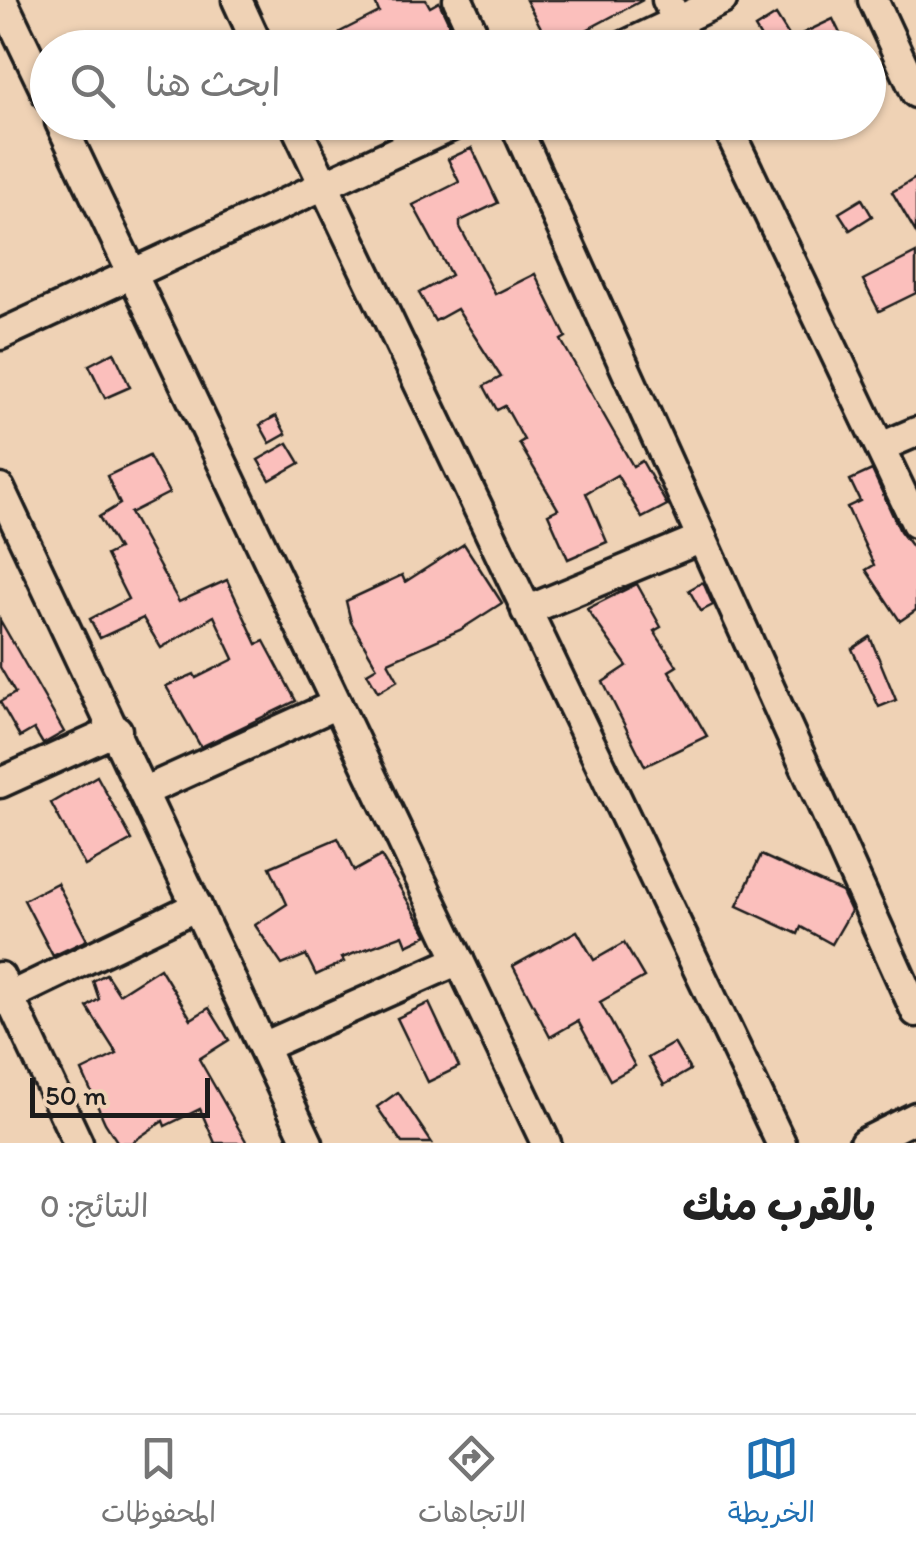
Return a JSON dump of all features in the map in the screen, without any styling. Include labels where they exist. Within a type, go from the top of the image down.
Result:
[{"type":"street","points":[[2,0],[30,58]]},
{"type":"street","points":[[237,0],[251,30]]},
{"type":"street","points":[[458,0],[472,30]]},
{"type":"street","points":[[645,30],[672,11],[722,0]]},
{"type":"street","points":[[873,0],[916,93]]},
{"type":"street","points":[[68,140],[546,1143]]},
{"type":"street","points":[[302,140],[782,1143]]},
{"type":"street","points":[[0,335],[421,140]]},
{"type":"street","points":[[522,140],[916,1012]]},
{"type":"street","points":[[734,140],[916,523]]},
{"type":"street","points":[[881,447],[916,432]]},
{"type":"street","points":[[0,489],[117,730],[308,1143]]},
{"type":"street","points":[[526,611],[702,538]]},
{"type":"street","points":[[145,791],[337,704]]},
{"type":"street","points":[[0,783],[117,730]]},
{"type":"street","points":[[78,1143],[3,992],[197,906]]},
{"type":"street","points":[[263,1047],[459,960]]},
{"type":"street","points":[[864,1143],[916,1117]]},
{"type":"building","points":[[374,0],[426,0],[430,7],[439,2],[452,30],[344,30],[379,12]]},
{"type":"building","points":[[526,0],[643,0],[586,30],[542,30]]},
{"type":"building","points":[[776,15],[785,30],[756,30]]},
{"type":"building","points":[[833,19],[838,30],[810,30]]},
{"type":"building","points":[[472,148],[498,203],[460,221],[460,227],[495,294],[535,274],[566,337],[561,340],[598,405],[633,466],[642,461],[667,505],[642,518],[617,475],[586,493],[607,542],[568,559],[548,514],[558,509],[519,443],[524,440],[505,406],[497,410],[484,386],[501,377],[457,309],[435,321],[419,293],[451,275],[413,205],[459,182],[448,159]]},
{"type":"building","points":[[916,178],[916,233],[892,192]]},
{"type":"building","points":[[862,199],[872,216],[850,230],[839,213]]},
{"type":"building","points":[[916,253],[916,293],[879,311],[863,280]]},
{"type":"building","points":[[114,352],[130,387],[105,398],[89,365]]},
{"type":"building","points":[[276,416],[286,434],[270,443],[260,425]]},
{"type":"building","points":[[288,443],[300,463],[270,480],[258,460]]},
{"type":"building","points":[[149,456],[169,493],[130,513],[179,602],[227,580],[257,644],[264,641],[296,701],[201,747],[166,686],[194,674],[196,678],[234,659],[214,616],[161,648],[143,618],[100,638],[90,619],[128,599],[106,555],[118,549],[99,517],[120,504],[107,476]]},
{"type":"building","points":[[872,470],[900,531],[916,552],[916,610],[900,621],[866,570],[874,565],[847,507],[860,501],[850,480]]},
{"type":"building","points":[[464,544],[502,603],[460,630],[388,662],[398,680],[378,692],[367,673],[377,667],[351,622],[346,601],[402,575],[405,582]]},
{"type":"building","points":[[703,582],[713,605],[701,611],[689,590]]},
{"type":"building","points":[[637,584],[661,627],[654,631],[677,666],[669,671],[707,736],[645,766],[603,682],[627,666],[587,609]]},
{"type":"building","points":[[0,620],[64,732],[43,744],[34,729],[20,737],[0,702],[15,693],[0,667]]},
{"type":"building","points":[[870,637],[896,700],[879,707],[852,649]]},
{"type":"building","points":[[97,776],[132,840],[85,866],[51,803]]},
{"type":"building","points":[[338,838],[354,871],[381,856],[428,935],[407,945],[403,935],[342,958],[344,962],[316,975],[306,955],[282,965],[255,925],[287,904],[270,867]]},
{"type":"building","points":[[761,855],[842,892],[851,911],[832,944],[801,927],[798,934],[737,906]]},
{"type":"building","points":[[57,883],[87,940],[53,956],[24,900]]},
{"type":"building","points":[[577,931],[594,960],[624,943],[644,977],[600,1002],[635,1066],[610,1080],[578,1021],[550,1037],[513,966]]},
{"type":"building","points":[[160,968],[191,1019],[209,1008],[229,1040],[199,1059],[247,1143],[215,1143],[200,1109],[165,1126],[163,1121],[131,1143],[118,1143],[105,1123],[82,1071],[117,1054],[87,1007],[99,999],[93,981],[106,974],[119,994]]},
{"type":"building","points":[[429,1003],[459,1067],[428,1082],[397,1018]]},
{"type":"building","points":[[674,1043],[690,1070],[664,1085],[648,1058]]},
{"type":"building","points":[[398,1092],[432,1143],[402,1143],[377,1107]]}]
